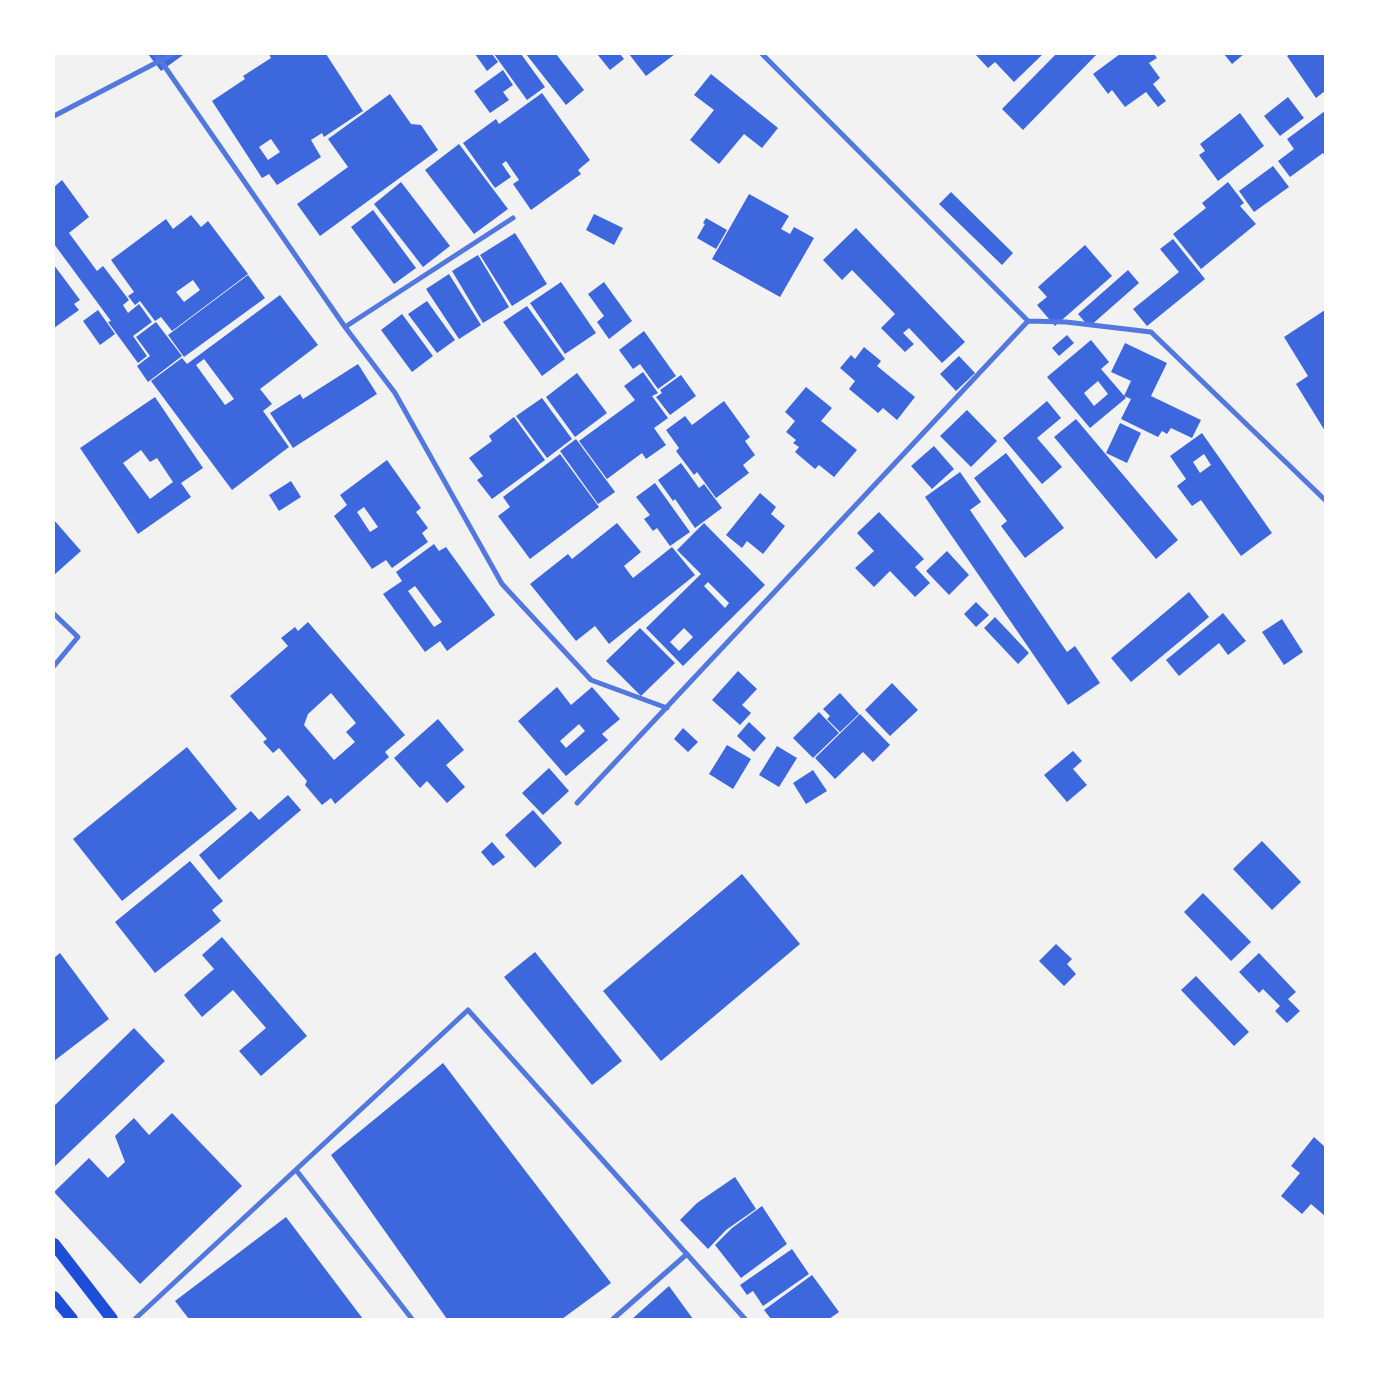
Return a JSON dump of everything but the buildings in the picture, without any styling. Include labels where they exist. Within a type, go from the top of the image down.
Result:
[{"type":"main road","points":[[54,1244],[112,1319]]},
{"type":"main road","points":[[54,1297],[72,1319]]},
{"type":"street","points":[[156,54],[345,327],[396,393],[502,584],[591,680],[667,708]]},
{"type":"street","points":[[54,116],[173,54]]},
{"type":"street","points":[[762,54],[1028,322],[1066,322],[1151,332],[1325,500]]},
{"type":"street","points":[[345,327],[513,218]]},
{"type":"street","points":[[577,804],[1028,322]]},
{"type":"street","points":[[54,614],[78,637],[54,666]]},
{"type":"street","points":[[135,1319],[468,1010],[745,1319]]},
{"type":"street","points":[[296,1170],[412,1319]]},
{"type":"street","points":[[613,1319],[687,1254]]}]
